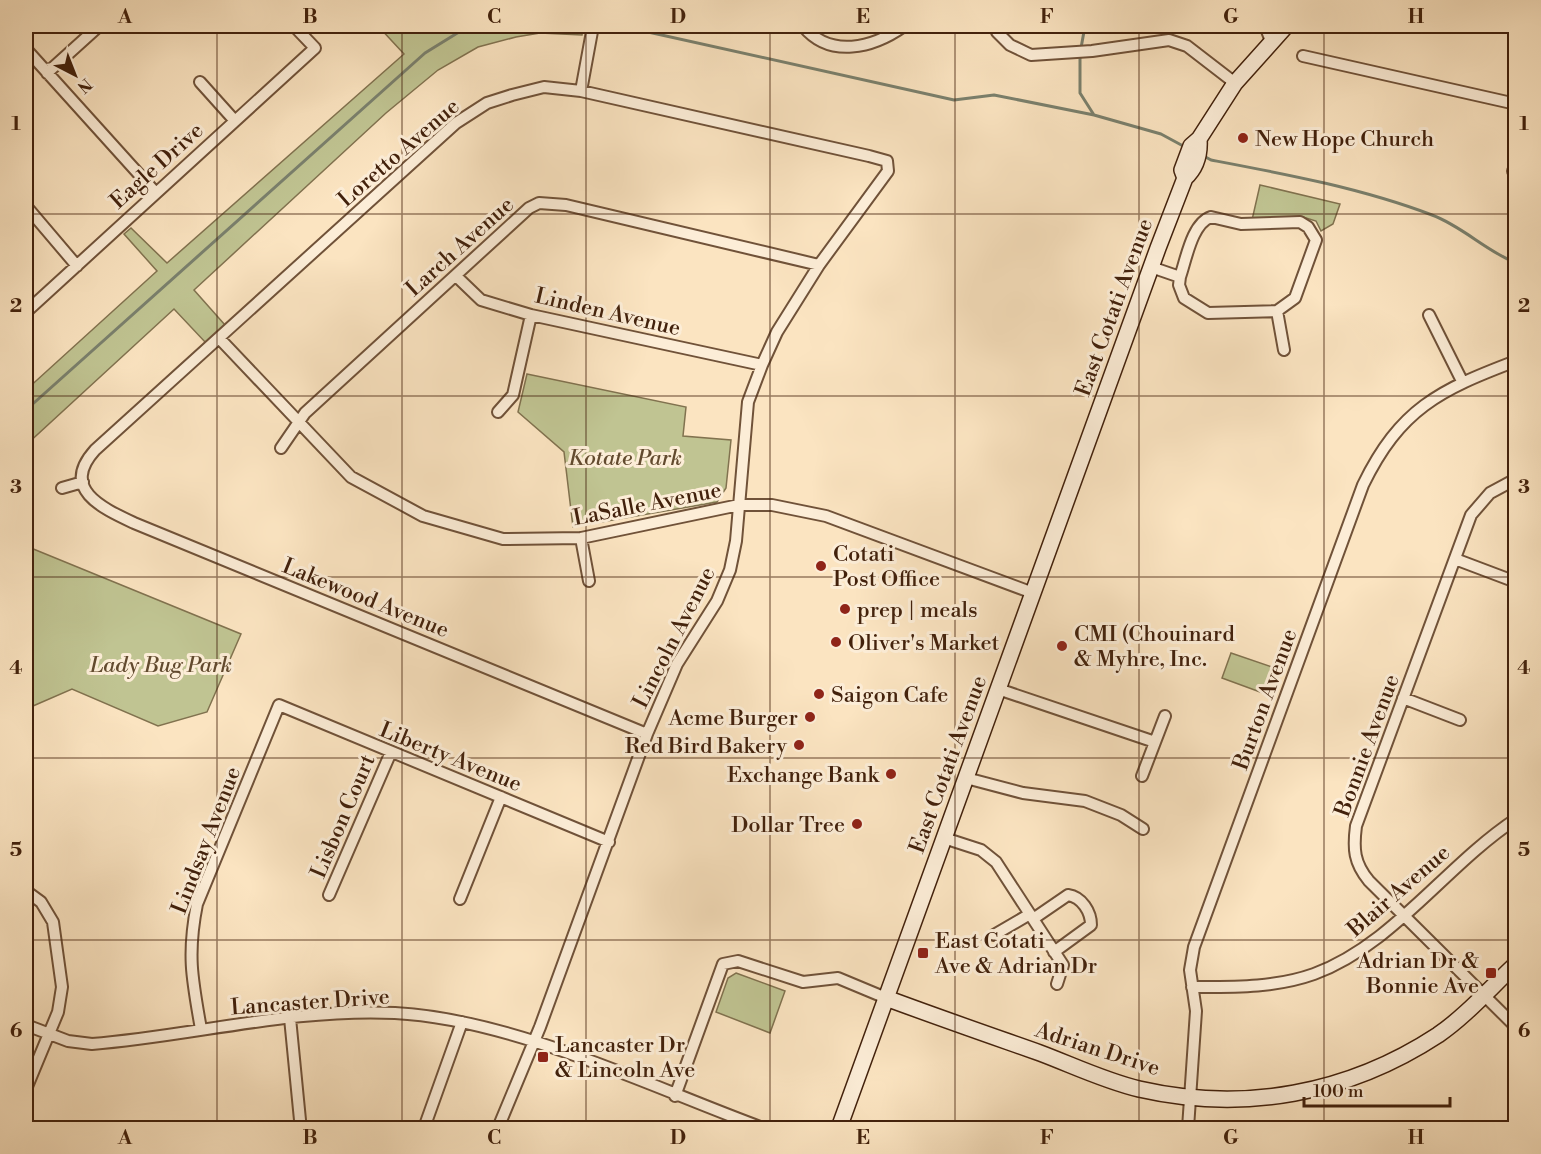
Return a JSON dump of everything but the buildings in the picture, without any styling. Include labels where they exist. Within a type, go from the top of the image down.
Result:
[{"type":"main road","name":"East Cotati Avenue","points":[[839,1128],[1151,267],[1185,178],[1192,171],[1191,157],[1200,149],[1199,139],[1235,83],[1286,26]]},
{"type":"main road","name":"Adrian Drive","points":[[886,998],[1137,1088],[1189,1098],[1252,1101],[1304,1094],[1354,1078],[1401,1058],[1440,1034],[1515,964]]},
{"type":"street","points":[[47,73],[99,26]]},
{"type":"street","name":"Eagle Drive","points":[[26,312],[315,48],[294,26]]},
{"type":"street","points":[[803,26],[813,37],[827,45],[867,46],[888,38],[904,26]]},
{"type":"street","points":[[995,26],[997,32],[1010,45],[1031,55],[1092,51],[1169,40],[1187,46],[1235,83]]},
{"type":"street","points":[[1265,26],[1271,41]]},
{"type":"street","points":[[582,92],[592,29]]},
{"type":"street","points":[[26,49],[155,192]]},
{"type":"street","points":[[1303,56],[1515,104]]},
{"type":"street","points":[[200,82],[235,121]]},
{"type":"street","name":"Loretto Avenue","points":[[219,338],[456,123],[487,103],[512,95],[544,87],[582,92],[887,161]]},
{"type":"street","name":"Lincoln Avenue","points":[[498,1128],[534,1042],[647,734],[677,664],[717,601],[730,570],[739,505],[748,402],[762,365],[777,332],[819,265],[888,171],[887,161]]},
{"type":"street","name":"Larch Avenue","points":[[281,448],[297,422],[529,208],[550,202],[819,265]]},
{"type":"street","points":[[26,206],[77,266]]},
{"type":"street","points":[[1211,217],[1241,224],[1300,222],[1308,227],[1316,240],[1314,252],[1295,298],[1277,311],[1208,313],[1184,298],[1179,285],[1180,277],[1197,229],[1211,217]]},
{"type":"street","points":[[1151,267],[1180,277]]},
{"type":"street","name":"Linden Avenue","points":[[456,276],[481,300],[531,315],[762,365]]},
{"type":"street","points":[[1277,311],[1284,350]]},
{"type":"street","points":[[498,412],[513,395],[531,315]]},
{"type":"street","points":[[1429,315],[1462,381]]},
{"type":"street","points":[[62,488],[83,482],[82,469],[95,450],[219,338]]},
{"type":"street","name":"LaSalle Avenue","points":[[219,338],[351,477],[423,516],[503,539],[581,538],[739,505],[772,505],[826,516],[1033,593]]},
{"type":"street","name":"Burton Avenue","points":[[1188,1128],[1196,1011],[1190,970],[1194,947],[1363,485],[1385,444],[1404,422],[1429,400],[1462,381],[1515,361]]},
{"type":"street","name":"Bonnie Avenue","points":[[1515,479],[1490,493],[1471,516],[1356,826],[1354,847],[1357,867],[1402,916],[1515,1027]]},
{"type":"street","name":"Lakewood Avenue","points":[[83,482],[88,496],[96,504],[134,523],[647,734]]},
{"type":"street","points":[[581,538],[589,581]]},
{"type":"street","points":[[1455,559],[1515,582]]},
{"type":"street","points":[[998,690],[1155,742]]},
{"type":"street","points":[[1403,699],[1461,720]]},
{"type":"street","name":"Liberty Avenue","points":[[279,705],[609,842]]},
{"type":"street","name":"Lindsay Avenue","points":[[201,1029],[190,969],[191,936],[197,904],[279,705]]},
{"type":"street","points":[[1142,776],[1166,716]]},
{"type":"street","name":"Lisbon Court","points":[[329,895],[391,752]]},
{"type":"street","points":[[966,778],[1023,793],[1085,801],[1121,815],[1143,829]]},
{"type":"street","points":[[460,899],[501,797]]},
{"type":"street","name":"Blair Avenue","points":[[1192,987],[1269,985],[1314,974],[1359,951],[1402,916],[1451,869],[1515,819]]},
{"type":"street","points":[[944,837],[988,854],[1063,965],[1057,984]]},
{"type":"street","points":[[26,891],[41,902],[53,922],[62,987],[58,1012],[26,1089]]},
{"type":"street","points":[[994,935],[1068,895],[1076,896],[1083,903],[1091,925],[1054,952]]},
{"type":"street","points":[[675,1096],[723,964],[738,961],[803,982],[838,978],[886,998]]},
{"type":"street","name":"Lancaster Drive","points":[[26,1025],[68,1041],[92,1044],[131,1041],[201,1029],[290,1018],[365,1012],[397,1013],[462,1022],[534,1042],[763,1128]]},
{"type":"street","points":[[290,1018],[300,1120]]},
{"type":"street","points":[[424,1128],[462,1022]]},
{"type":"green space","points":[[378,26],[583,26],[582,35],[540,33],[478,47],[438,70],[386,113],[194,290],[225,325],[206,343],[174,309],[26,445],[26,390],[157,271],[124,234],[131,228],[167,263],[404,54]]},
{"type":"green space","points":[[1260,185],[1340,204],[1333,224],[1321,231],[1316,221],[1303,217],[1252,220]]},
{"type":"green space","name":"Kotate Park","points":[[527,374],[686,407],[683,436],[731,440],[726,488],[717,502],[573,527],[564,452],[518,412]]},
{"type":"green space","name":"Lady Bug Park","points":[[26,546],[241,634],[207,712],[158,726],[72,689],[26,709]]},
{"type":"green space","points":[[1231,653],[1281,670],[1271,696],[1222,678]]},
{"type":"green space","points":[[736,973],[785,991],[770,1033],[716,1012],[728,978]]},
{"type":"waterway","points":[[26,410],[425,53],[459,32],[482,26]]},
{"type":"waterway","points":[[621,26],[954,100],[994,95],[1094,115],[1161,134],[1185,147]]},
{"type":"waterway","points":[[1081,48],[1085,26]]},
{"type":"waterway","points":[[1080,55],[1080,93],[1094,115]]},
{"type":"waterway","points":[[1202,155],[1211,160],[1323,183],[1405,205],[1443,220],[1516,263]]},
{"type":"place","name":"New Hope Church","points":[[1243,138]]},
{"type":"place","name":"Cotati Post Office","points":[[821,566]]},
{"type":"place","name":"prep | meals","points":[[845,609]]},
{"type":"place","name":"Oliver's Market","points":[[836,642]]},
{"type":"place","name":"CMI (Chouinard & Myhre, Inc.","points":[[1062,646]]},
{"type":"place","name":"Saigon Cafe","points":[[819,694]]},
{"type":"place","name":"Acme Burger","points":[[810,717]]},
{"type":"place","name":"Red Bird Bakery","points":[[799,745]]},
{"type":"place","name":"Exchange Bank","points":[[891,774]]},
{"type":"place","name":"Dollar Tree","points":[[857,824]]},
{"type":"place","name":"East Cotati Ave & Adrian Dr","points":[[923,953]]},
{"type":"place","name":"Adrian Dr & Bonnie Ave","points":[[1491,973]]},
{"type":"place","name":"Lancaster Dr & Lincoln Ave","points":[[543,1057]]}]
